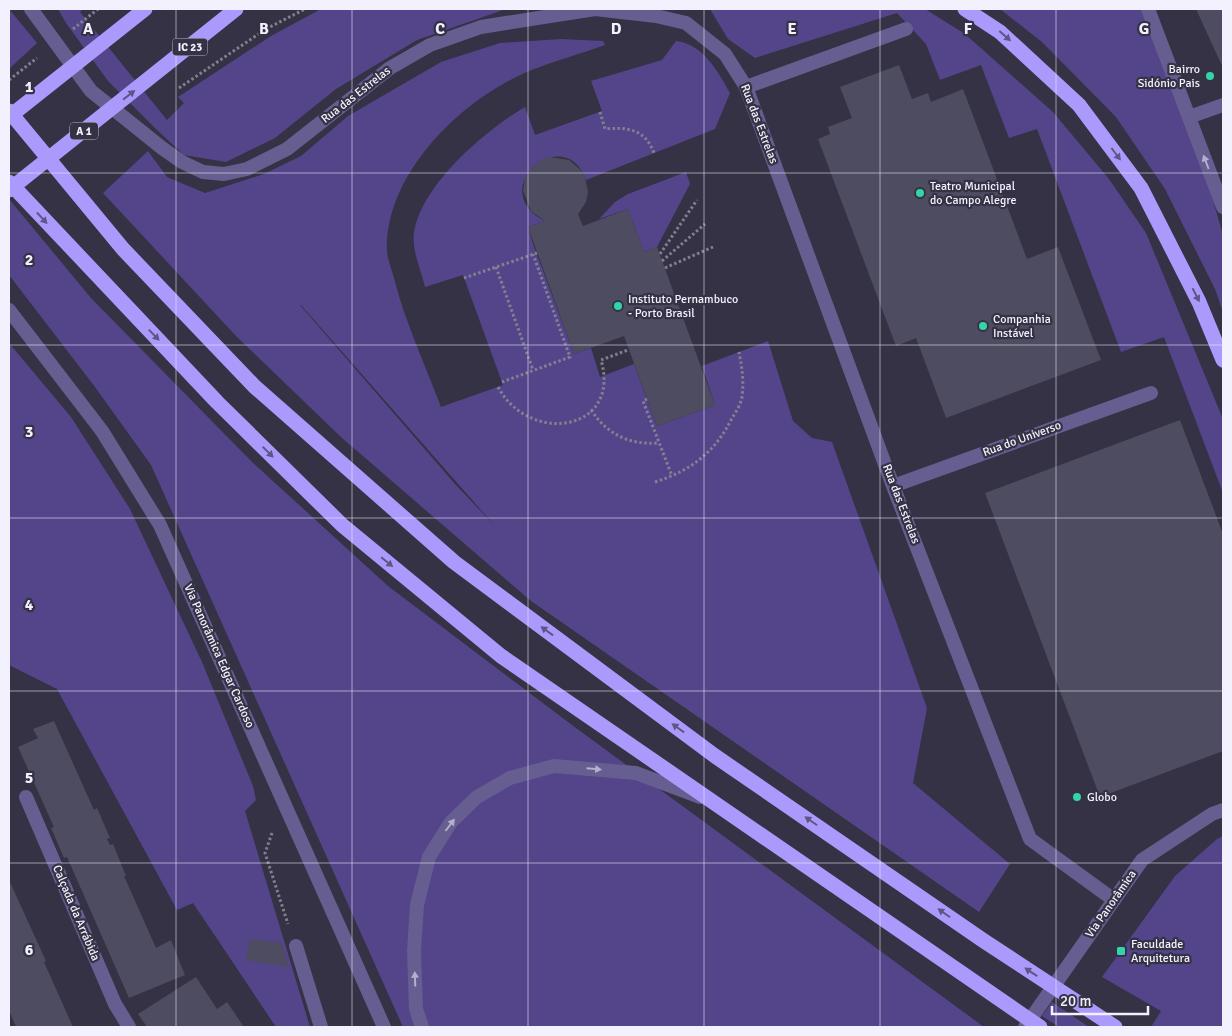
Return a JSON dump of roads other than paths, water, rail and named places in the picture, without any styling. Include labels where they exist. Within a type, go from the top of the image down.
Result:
[{"type":"highway","points":[[9,117],[146,9]]},
{"type":"highway","name":"IC 23","points":[[159,71],[236,9]]},
{"type":"highway","points":[[221,22],[242,9]]},
{"type":"highway","points":[[965,9],[1000,32],[1079,105],[1141,188],[1199,302],[1223,360]]},
{"type":"highway","name":"A 1","points":[[9,190],[159,71]]},
{"type":"highway","points":[[9,111],[124,250],[255,387],[454,562],[715,756],[984,941],[1116,1027]]},
{"type":"highway","points":[[9,182],[217,402],[342,525],[501,656],[1040,1027]]},
{"type":"street","name":"Rua das Estrelas","points":[[30,9],[90,91],[182,162],[203,172],[224,174],[247,169],[287,149],[390,68],[430,45],[480,27],[596,9],[656,16],[686,23],[725,54],[746,87],[893,486],[1030,839],[1114,900]]},
{"type":"street","points":[[1148,9],[1223,207]]},
{"type":"street","points":[[746,87],[906,30]]},
{"type":"street","points":[[1188,118],[1223,105]]},
{"type":"street","name":"Via Panorâmica Edgar Cardoso","points":[[9,310],[102,430],[160,525],[384,1027]]},
{"type":"street","name":"Rua do Universo","points":[[893,486],[1150,393]]},
{"type":"street","points":[[422,1027],[416,1009],[414,952],[417,905],[429,857],[451,822],[477,797],[510,778],[554,766],[636,773],[710,800]]},
{"type":"street","name":"Calçada da Arrábida","points":[[26,797],[115,1004],[128,1027]]},
{"type":"street","name":"Via Panorâmica","points":[[1025,1027],[1142,860],[1212,814],[1223,810]]},
{"type":"street","points":[[296,946],[321,1027]]},
{"type":"place","name":"Bairro Sidónio Pais","points":[[1210,76]]},
{"type":"place","name":"Teatro Municipal do Campo Alegre","points":[[920,193]]},
{"type":"place","name":"Instituto Pernambuco - Porto Brasil","points":[[618,306]]},
{"type":"place","name":"Companhia Instável","points":[[983,326]]},
{"type":"place","name":"Globo","points":[[1077,797]]},
{"type":"place","name":"Faculdade Arquitetura","points":[[1121,951]]}]
